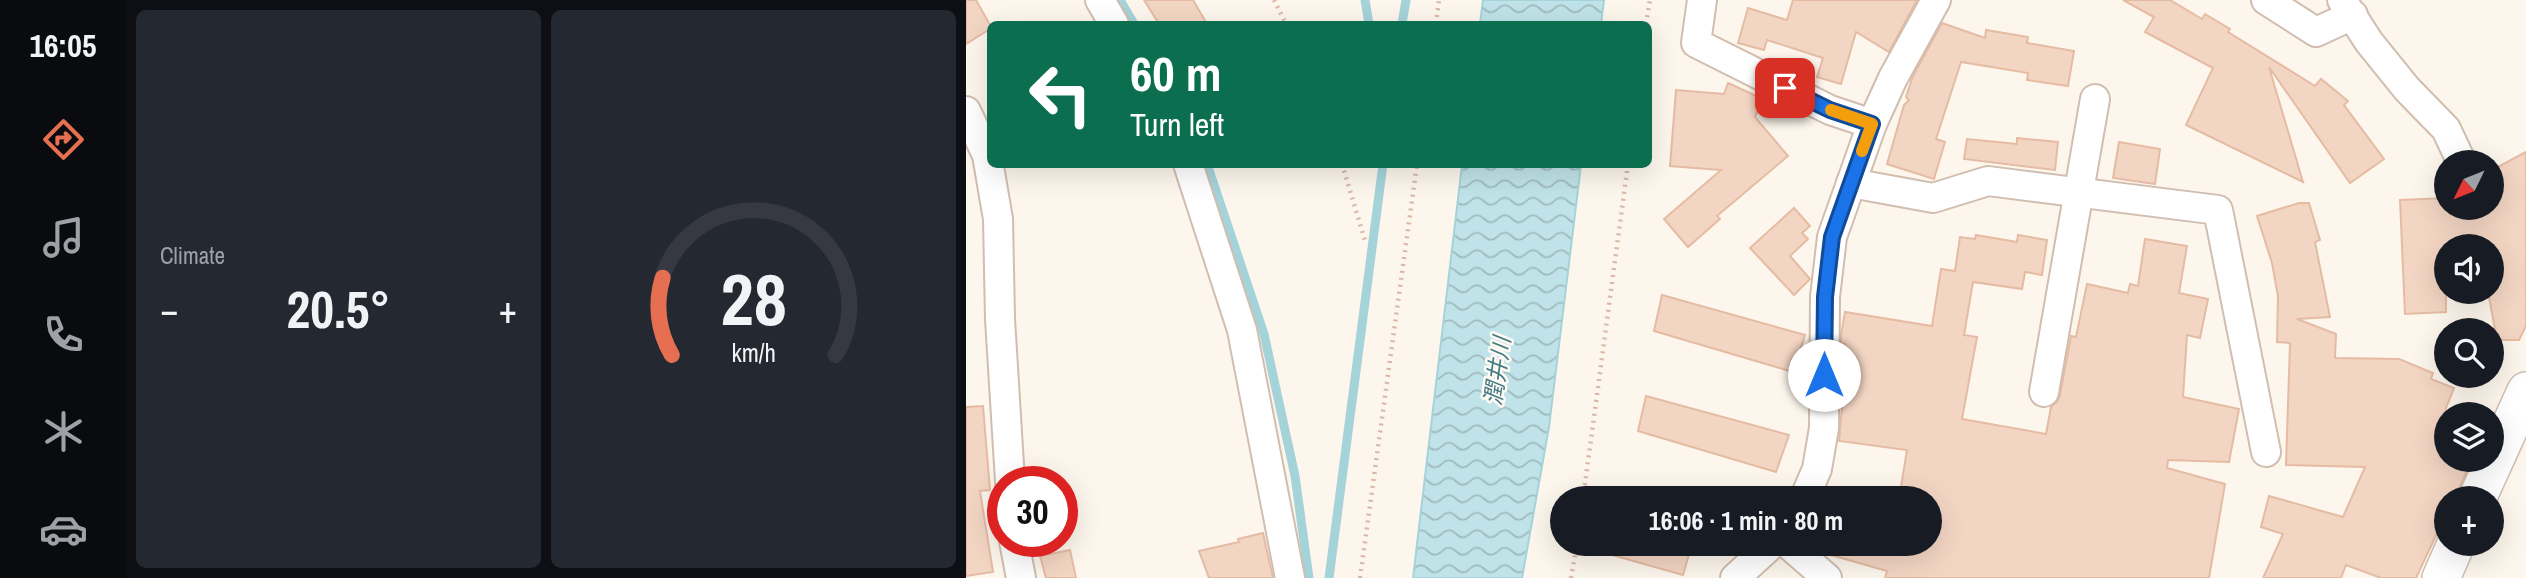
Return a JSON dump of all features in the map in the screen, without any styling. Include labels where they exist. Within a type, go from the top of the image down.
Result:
[{"type":"street","points":[[1100,0],[1112,21]]},
{"type":"street","points":[[1702,0],[1696,43],[1830,110],[1872,124]]},
{"type":"street","points":[[1810,486],[1817,469],[1824,428],[1825,297],[1832,237],[1872,124],[1893,78],[1937,0]]},
{"type":"street","points":[[2266,0],[2316,32],[2347,8],[2407,89],[2446,129],[2456,150]]},
{"type":"street","points":[[2044,392],[2095,99]]},
{"type":"street","points":[[966,111],[987,155]]},
{"type":"street","points":[[989,168],[998,219],[1000,319],[1009,466]]},
{"type":"street","points":[[1189,168],[1242,330],[1290,578]]},
{"type":"street","points":[[1851,183],[1933,198],[1988,181],[2218,210],[2266,453]]},
{"type":"street","points":[[2483,486],[2526,391]]},
{"type":"street","points":[[1739,577],[1760,556]]},
{"type":"street","points":[[1802,556],[1827,578]]},
{"type":"street","points":[[2441,578],[2451,556]]},
{"type":"street","points":[[1017,557],[1021,578]]},
{"type":"path","points":[[1274,0],[1284,21]]},
{"type":"path","points":[[1436,21],[1439,0]]},
{"type":"path","points":[[1646,21],[1650,0]]},
{"type":"path","points":[[1343,168],[1366,244]]},
{"type":"path","points":[[1360,578],[1416,168]]},
{"type":"path","points":[[1585,486],[1627,168]]},
{"type":"path","points":[[1571,578],[1575,556]]},
{"type":"water","points":[[1483,0],[1604,0],[1601,21],[1480,21]]},
{"type":"water","name":"潤井川","points":[[1462,168],[1581,168],[1549,427],[1522,578],[1413,578]]},
{"type":"building","points":[[966,0],[976,0],[988,21],[987,31],[966,44]]},
{"type":"building","points":[[1144,0],[1193,0],[1205,21],[1157,21]]},
{"type":"building","points":[[1793,0],[1917,0],[1889,52],[1856,32],[1841,84],[1817,77],[1823,58],[1767,40],[1764,50],[1738,43],[1748,8],[1787,20]]},
{"type":"building","points":[[2123,0],[2170,0],[2202,19],[2205,14],[2230,29],[2228,32],[2315,86],[2321,79],[2348,101],[2344,105],[2384,159],[2350,183],[2269,67],[2303,182],[2186,125],[2213,68],[2145,32],[2154,17]]},
{"type":"building","points":[[1942,23],[1985,38],[1986,30],[2028,37],[2027,43],[2074,51],[2068,86],[2027,80],[2028,73],[1961,62],[1936,139],[1945,142],[1934,179],[1887,164],[1904,105],[1909,100],[1906,97],[1913,76]]},
{"type":"building","points":[[1728,83],[1763,99],[1755,117],[1788,156],[1717,216],[1720,219],[1688,247],[1664,219],[1721,170],[1670,166],[1676,90],[1724,94]]},
{"type":"building","points":[[2017,138],[2058,142],[2055,170],[1964,159],[1967,139],[2017,144]]},
{"type":"building","points":[[2119,142],[2160,149],[2155,184],[2113,178]]},
{"type":"building","points":[[2526,152],[2526,326],[2519,340],[2504,340],[2504,318],[2493,318],[2490,304],[2504,304],[2504,234],[2434,234],[2434,304],[2446,304],[2446,312],[2405,314],[2400,200],[2434,199],[2434,220],[2504,220],[2504,164]]},
{"type":"building","points":[[2299,203],[2309,203],[2320,240],[2315,242],[2330,317],[2297,319],[2336,334],[2335,358],[2399,359],[2433,373],[2431,379],[2434,380],[2434,388],[2454,388],[2448,402],[2434,402],[2434,472],[2466,472],[2460,486],[2434,486],[2434,540],[2416,578],[2381,578],[2346,565],[2341,578],[2263,578],[2283,534],[2261,527],[2269,496],[2343,517],[2365,467],[2286,465],[2290,343],[2277,342],[2278,296],[2272,263],[2257,216]]},
{"type":"building","points":[[1794,208],[1810,226],[1802,233],[1808,239],[1790,256],[1810,279],[1794,295],[1750,248]]},
{"type":"building","points":[[1976,235],[2017,242],[2018,235],[2047,240],[2042,275],[2025,272],[2022,289],[1973,282],[1964,335],[1977,337],[1962,419],[2046,434],[2051,407],[2060,395],[2071,336],[2076,337],[2087,284],[2128,293],[2130,284],[2138,286],[2145,239],[2187,246],[2179,293],[2208,299],[2200,338],[2187,335],[2183,397],[2239,409],[2229,462],[2168,460],[2167,468],[2225,484],[2209,578],[1885,578],[1887,571],[1834,556],[1942,556],[1942,486],[1901,486],[1907,450],[1839,441],[1845,344],[1841,344],[1841,335],[1845,312],[1932,326],[1941,269],[1955,271],[1960,237],[1975,239]]},
{"type":"building","points":[[1662,295],[1805,335],[1793,372],[1654,331]]},
{"type":"building","points":[[1646,396],[1789,435],[1776,472],[1638,431]]},
{"type":"building","points":[[983,406],[988,466],[987,490],[980,491],[987,535],[987,557],[991,557],[993,572],[966,576],[966,407]]},
{"type":"building","points":[[1263,533],[1273,578],[1209,578],[1199,551],[1239,542],[1238,539]]},
{"type":"building","points":[[1616,556],[1689,556],[1683,575]]},
{"type":"building","points":[[1040,557],[1072,557],[1076,578],[1046,578]]},
{"type":"waterway","points":[[1120,0],[1132,21]]},
{"type":"waterway","points":[[1365,0],[1368,21]]},
{"type":"waterway","points":[[1402,21],[1406,0]]},
{"type":"waterway","points":[[1208,168],[1264,334],[1295,476],[1309,578]]},
{"type":"waterway","points":[[1329,578],[1382,168]]},
{"type":"slow traffic","points":[[1831,110],[1872,124],[1862,151]]},
{"type":"route","points":[[1785,88],[1830,110],[1872,124],[1832,237],[1825,297],[1824,375]]}]
